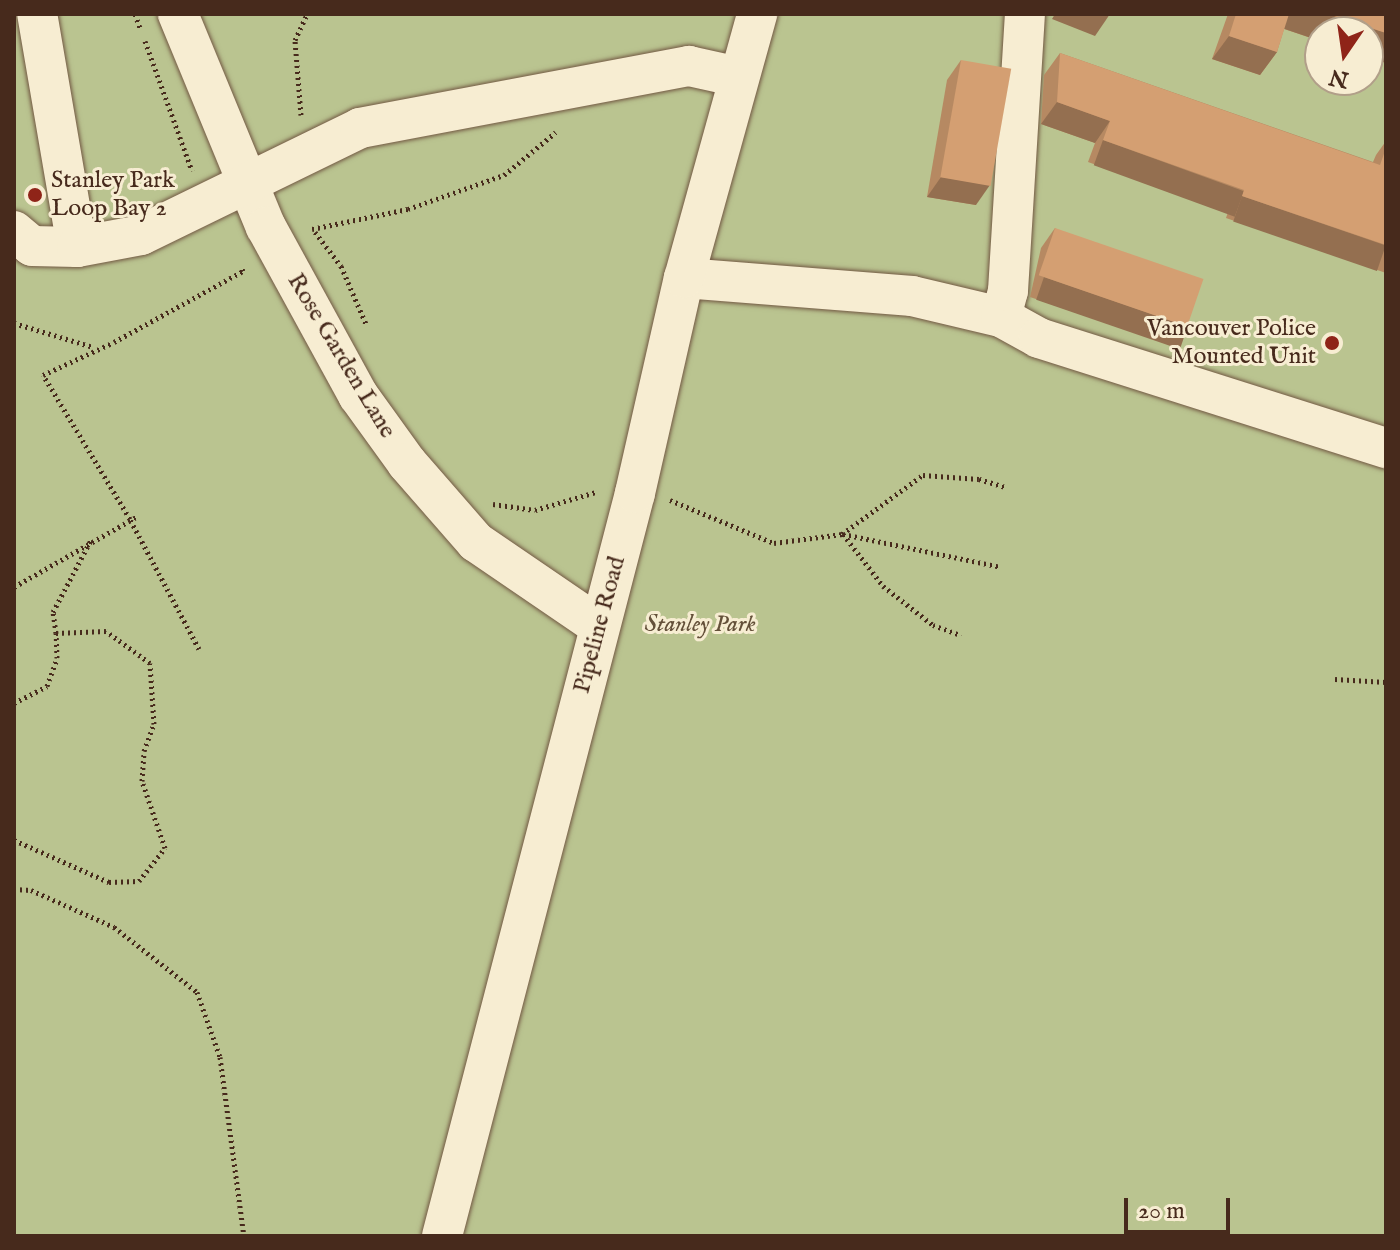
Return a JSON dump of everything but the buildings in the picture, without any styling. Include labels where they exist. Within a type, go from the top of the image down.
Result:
[{"type":"street","points":[[37,14],[77,247]]},
{"type":"street","name":"Rose Garden Lane","points":[[178,14],[266,227],[358,395],[407,463],[476,542],[599,626]]},
{"type":"street","name":"Pipeline Road","points":[[442,1236],[599,626],[684,278],[757,14]]},
{"type":"street","points":[[1001,317],[1008,291],[1025,14]]},
{"type":"street","points":[[14,231],[32,246],[77,247],[141,235],[360,128],[689,66],[739,77]]},
{"type":"street","points":[[684,278],[912,296],[1001,317],[1039,338],[1386,448]]},
{"type":"path","points":[[135,14],[196,182]]},
{"type":"path","points":[[303,156],[295,40],[307,14]]},
{"type":"path","points":[[312,229],[408,209],[504,175],[548,135],[563,129]]},
{"type":"path","points":[[341,266],[370,333]]},
{"type":"path","points":[[199,649],[133,518],[43,375],[95,347],[114,342],[243,271]]},
{"type":"path","points":[[14,323],[95,347]]},
{"type":"path","points":[[842,534],[923,475],[979,479],[1005,487]]},
{"type":"path","points":[[481,497],[535,510],[609,489]]},
{"type":"path","points":[[661,497],[774,543],[842,534],[1001,567]]},
{"type":"path","points":[[14,587],[133,518]]},
{"type":"path","points":[[842,534],[883,586],[933,625],[961,635]]},
{"type":"path","points":[[14,703],[47,686],[57,658],[53,612],[91,540]]},
{"type":"path","points":[[14,840],[109,882],[139,881],[165,848],[142,781],[144,751],[154,724],[150,663],[106,631],[56,633]]},
{"type":"path","points":[[1335,679],[1386,682]]},
{"type":"path","points":[[14,889],[31,890],[114,927],[197,992],[220,1057],[244,1236]]},
{"type":"green space","name":"Stanley Park","points":[[14,14],[1386,14],[1386,1236],[14,1236]]},
{"type":"place","name":"Stanley Park Loop Bay 2","points":[[35,195]]},
{"type":"place","name":"Vancouver Police Mounted Unit","points":[[1332,343]]}]
